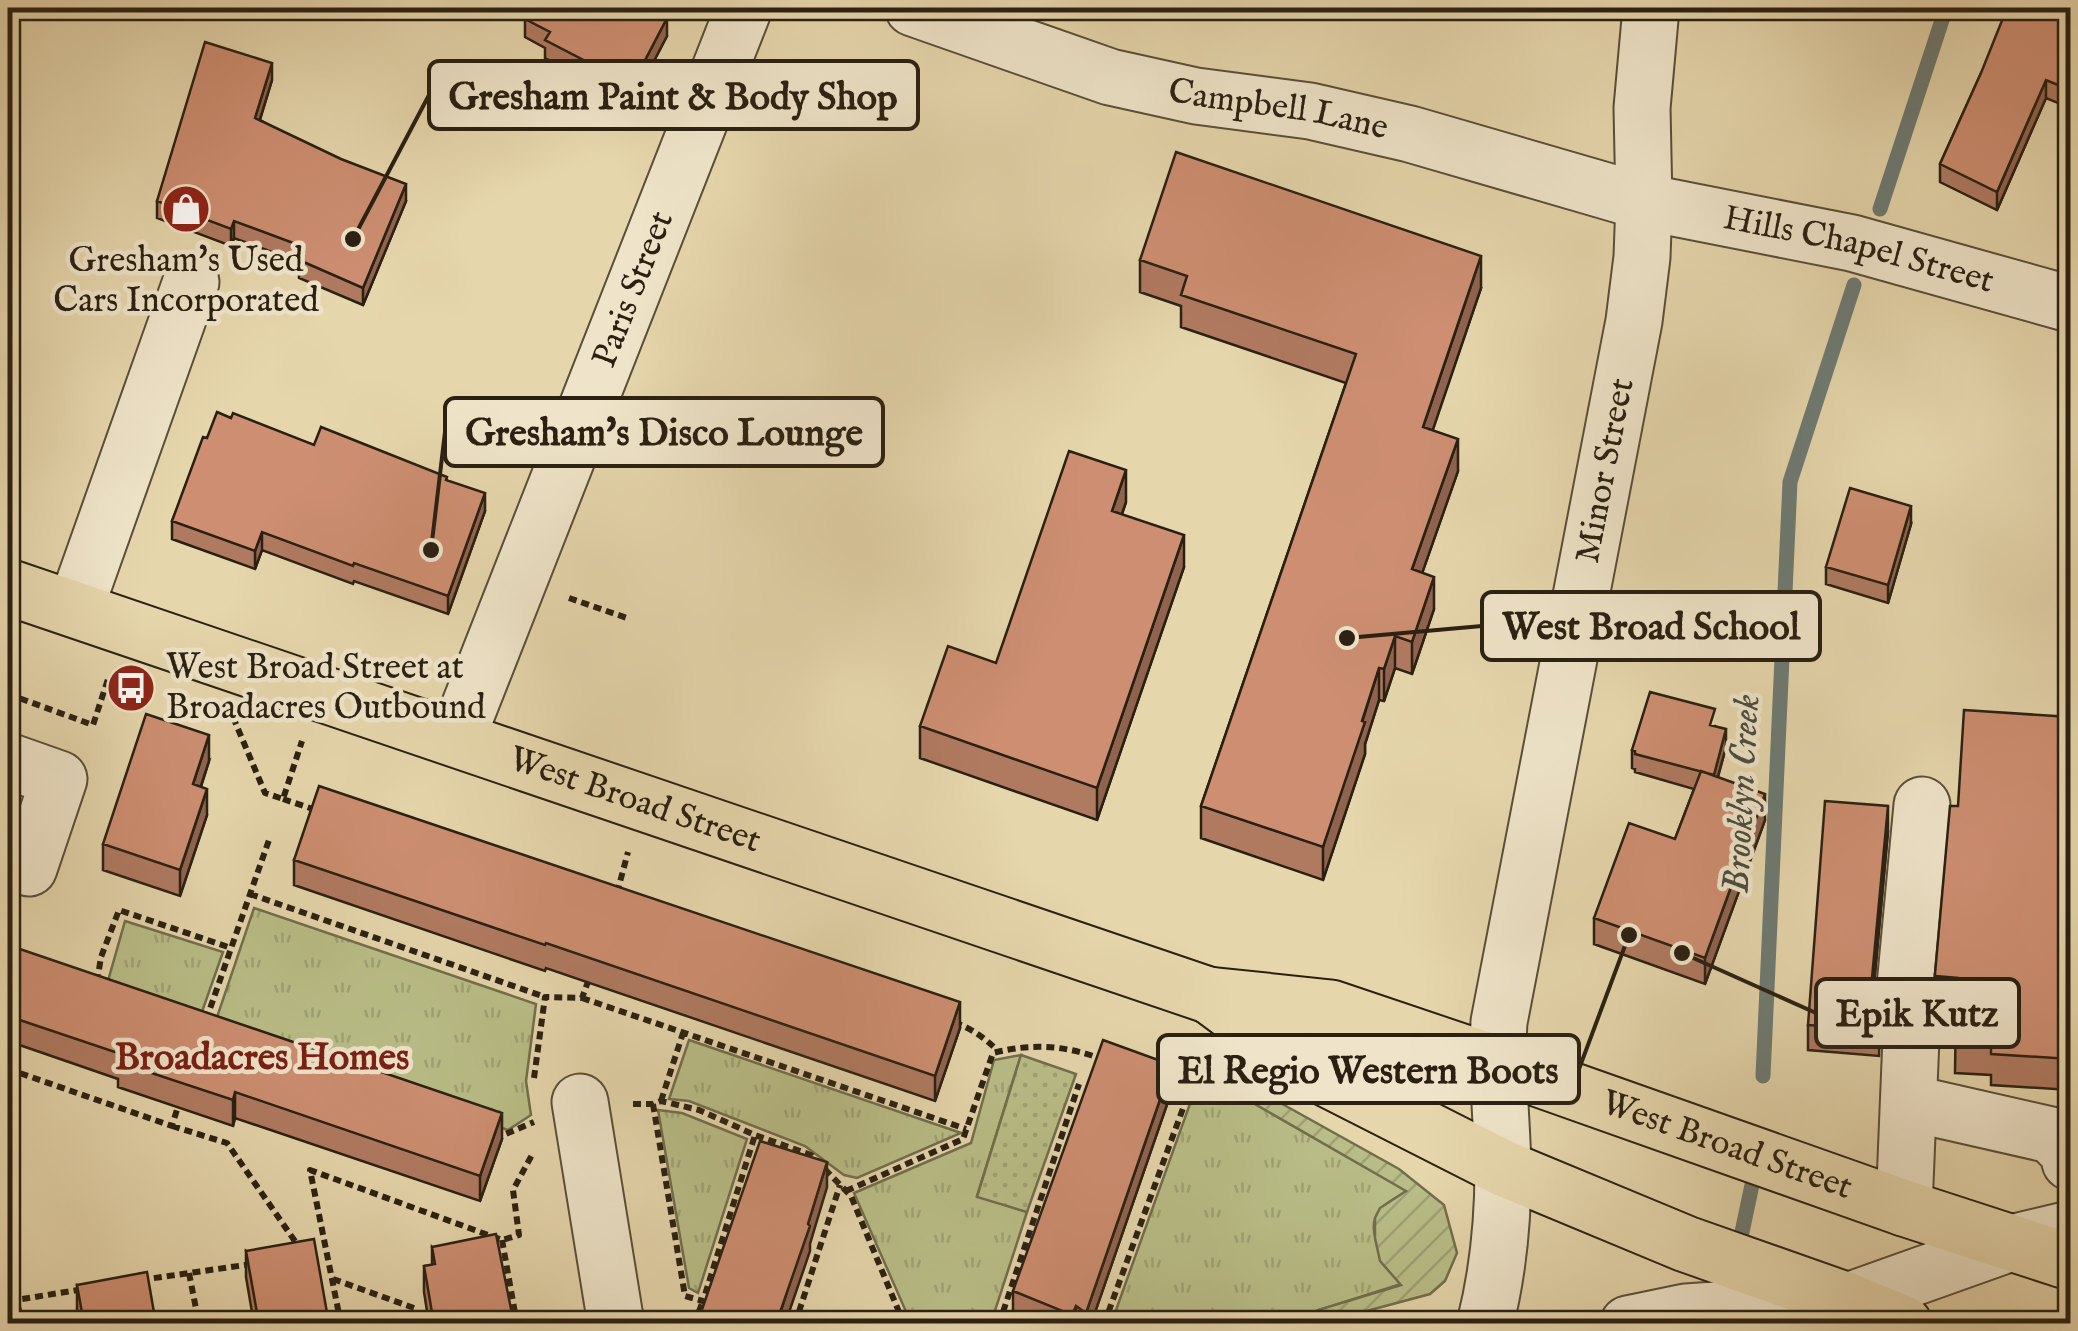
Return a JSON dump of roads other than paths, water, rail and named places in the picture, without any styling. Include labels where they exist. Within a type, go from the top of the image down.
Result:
[{"type":"main road","name":"West Broad Street","points":[[8,587],[1208,994],[1331,1008],[2070,1262]]},
{"type":"main road","name":"West Broad Street","points":[[1208,994],[1310,1070],[1503,1168],[1686,1244],[1904,1324]]},
{"type":"street","name":"Paris Street","points":[[457,738],[744,8]]},
{"type":"street","name":"Campbell Lane","points":[[913,8],[1110,77],[1196,96],[1310,111],[1410,134],[1644,202]]},
{"type":"street","name":"Minor Street","points":[[1485,1324],[1501,1239],[1503,1168],[1496,1064],[1502,999],[1634,321],[1642,256],[1642,108],[1652,8]]},
{"type":"street","name":"Hills Chapel Street","points":[[1644,202],[1852,243],[2070,304]]},
{"type":"street","points":[[75,610],[190,282]]},
{"type":"street","points":[[8,761],[59,779],[29,868],[8,861]]},
{"type":"street","points":[[1904,1208],[1911,1038],[1903,1007],[1922,805]]},
{"type":"street","points":[[1910,1104],[2051,1135],[2068,1152],[2070,1162]]},
{"type":"street","points":[[552,1108],[616,1324]]},
{"type":"street","points":[[1628,1324],[1686,1312],[1848,1301],[2011,1243],[2070,1229]]},
{"type":"waterway","name":"Brooklyn Creek","points":[[1880,209],[1946,8]]},
{"type":"waterway","name":"Brooklyn Creek","points":[[1763,1076],[1790,482],[1854,285]]},
{"type":"waterway","name":"Brooklyn Creek","points":[[1738,1251],[1756,1166]]},
{"type":"place","name":"Gresham's Used Cars Incorporated","points":[[186,209]]},
{"type":"place","name":"Gresham Paint & Body Shop","points":[[353,239]]},
{"type":"place","name":"Gresham's Disco Lounge","points":[[431,550]]},
{"type":"place","name":"West Broad School","points":[[1347,638]]},
{"type":"place","name":"West Broad Street at Broadacres Outbound","points":[[131,688]]},
{"type":"place","name":"El Regio Western Boots","points":[[1629,935]]},
{"type":"place","name":"Epik Kutz","points":[[1682,953]]},
{"type":"district","name":"Broadacres Homes","points":[[262,1059]]}]
